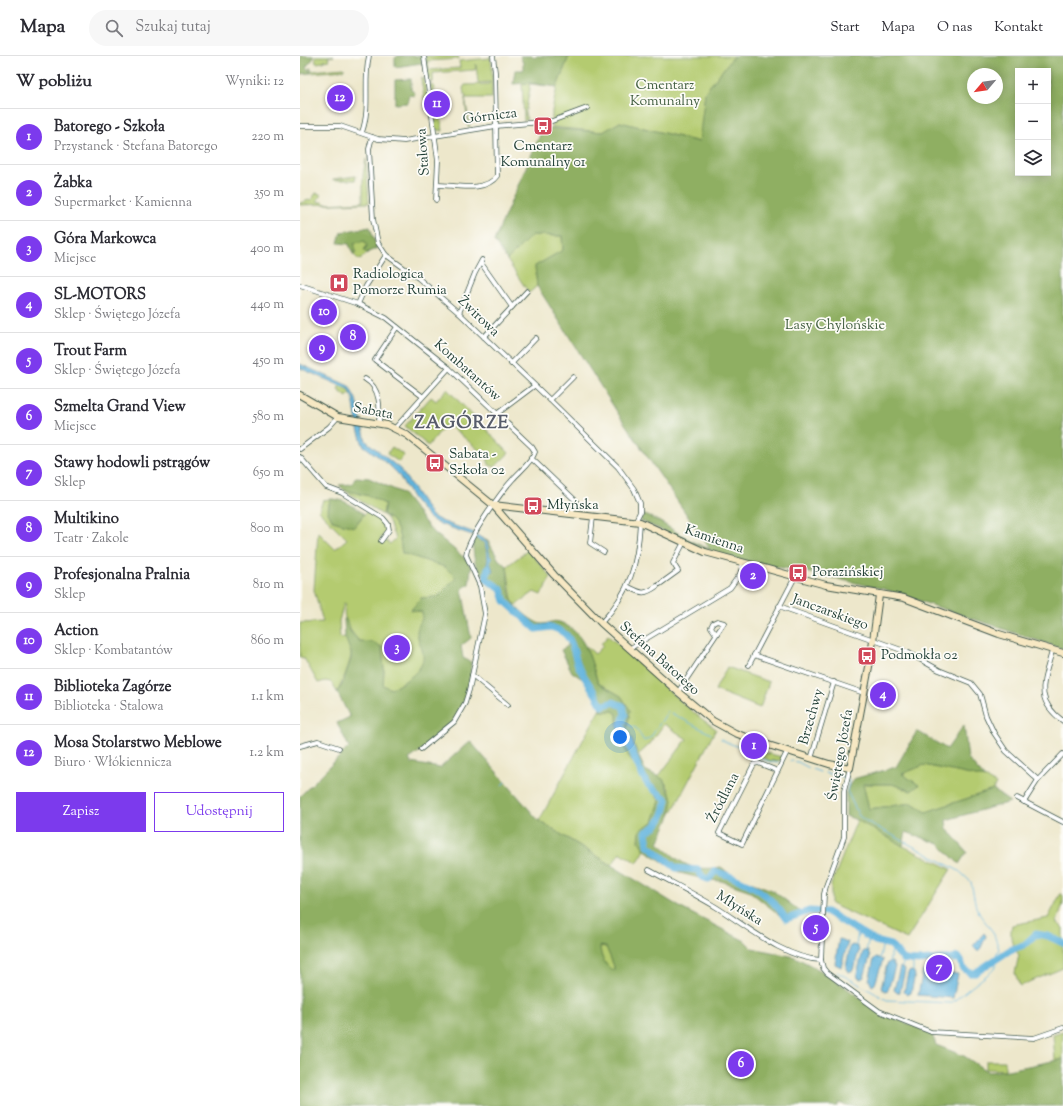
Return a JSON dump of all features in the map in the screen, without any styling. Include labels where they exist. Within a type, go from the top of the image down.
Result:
[{"type":"street","points":[[362,132],[367,103],[367,73],[369,56]]},
{"type":"street","name":"Stalowa","points":[[424,56],[436,136],[438,161],[436,200]]},
{"type":"street","points":[[437,185],[483,186],[493,182],[497,176],[495,72],[493,56]]},
{"type":"street","name":"Górnicza","points":[[300,126],[340,126],[362,132],[372,137],[393,142],[496,126],[552,121],[587,108]]},
{"type":"street","points":[[358,304],[366,286],[386,255],[378,243],[372,219],[369,149],[372,137]]},
{"type":"street","name":"Żwirowa","points":[[386,255],[418,278],[459,313],[618,467],[630,483],[640,503],[638,522],[638,552],[634,569],[627,586],[615,609],[601,623]]},
{"type":"street","points":[[459,313],[481,262],[512,307]]},
{"type":"street","name":"Kombatantów","points":[[300,285],[358,304],[383,317],[397,327],[449,368],[532,446],[535,452],[531,458]]},
{"type":"street","points":[[484,337],[527,291]]},
{"type":"street","points":[[397,327],[375,360],[422,396]]},
{"type":"street","points":[[511,364],[536,338]]},
{"type":"street","points":[[395,428],[422,396],[449,368]]},
{"type":"street","points":[[550,400],[573,377]]},
{"type":"street","points":[[365,380],[370,382],[378,397],[379,424]]},
{"type":"street","points":[[498,413],[534,386]]},
{"type":"street","name":"Sabata","points":[[300,396],[338,417],[395,428],[411,438],[493,505]]},
{"type":"street","points":[[300,449],[329,427],[338,417]]},
{"type":"street","points":[[300,457],[326,487],[342,493],[384,518],[388,524],[389,530],[381,541]]},
{"type":"street","points":[[421,749],[454,722],[465,703],[485,614],[480,586],[466,555],[474,535],[495,500],[531,458],[576,501],[571,515]]},
{"type":"street","name":"Kamienna","points":[[493,505],[593,518],[638,522],[683,544],[705,552],[826,585],[918,603],[999,634],[1063,654]]},
{"type":"street","name":"Stefana Batorego","points":[[493,505],[554,575],[601,623],[704,715],[722,727],[787,752],[850,768]]},
{"type":"street","points":[[593,518],[590,542],[604,552]]},
{"type":"street","points":[[627,586],[642,594],[646,593],[678,571],[673,563],[683,544]]},
{"type":"street","points":[[629,649],[730,588],[740,574],[743,563]]},
{"type":"street","points":[[749,665],[795,577]]},
{"type":"street","name":"Świętego Józefa","points":[[821,960],[826,886],[844,837],[844,792],[864,692],[879,595]]},
{"type":"street","name":"Janczarskiego","points":[[779,606],[906,652],[939,670],[971,683],[980,694],[986,716],[994,733],[1006,751],[1038,780]]},
{"type":"street","points":[[678,692],[716,634]]},
{"type":"street","points":[[1052,651],[1044,682],[1043,695],[1051,712],[1063,721]]},
{"type":"street","points":[[754,655],[864,692]]},
{"type":"street","points":[[472,675],[508,705]]},
{"type":"street","name":"Brzechwy","points":[[811,759],[834,682]]},
{"type":"street","points":[[300,746],[318,741],[339,748]]},
{"type":"street","name":"Źródlana","points":[[778,771],[758,763],[754,764],[719,833],[742,844],[778,771],[787,752]]},
{"type":"street","points":[[1024,802],[1038,780],[1063,754]]},
{"type":"street","points":[[1017,798],[1063,822]]},
{"type":"street","name":"Młyńska","points":[[649,870],[702,899],[774,943],[806,959],[821,960]]},
{"type":"street","points":[[821,960],[827,973],[879,1011],[931,1032],[1034,1038],[1063,1028]]},
{"type":"green space","points":[[300,56],[313,56],[313,59],[306,67],[311,73],[300,74]]},
{"type":"green space","points":[[315,56],[334,56],[328,57],[329,60],[324,62],[316,63]]},
{"type":"green space","points":[[398,56],[422,56],[422,63],[395,67],[395,58]]},
{"type":"green space","points":[[425,56],[458,56],[459,59],[427,61],[429,68],[427,68]]},
{"type":"green space","points":[[490,56],[492,66],[492,98],[465,98],[466,95],[464,95],[463,88],[465,85],[489,84],[490,82],[478,83],[476,64],[475,70],[433,73],[433,82],[431,83],[430,77],[427,79],[427,70],[460,68],[459,61],[490,58]]},
{"type":"green space","points":[[520,56],[532,56],[534,58],[537,56],[569,56],[557,87],[530,83],[513,84],[515,70],[523,70],[523,63]]},
{"type":"green space","name":"Cmentarz Komunalny","points":[[569,56],[734,56],[705,92],[700,142],[620,122],[603,132],[552,127],[552,111],[557,87]]},
{"type":"green space","name":"Lasy Chylońskie","points":[[734,56],[1063,56],[1063,649],[884,589],[796,570],[745,562],[703,548],[641,521],[641,517],[645,515],[653,518],[701,546],[710,549],[619,415],[537,286],[535,266],[563,250],[562,236],[532,235],[507,260],[494,241],[543,128],[603,132],[620,122],[699,142],[705,92]]},
{"type":"green space","points":[[309,68],[311,68],[311,71],[344,68],[344,70],[311,73]]},
{"type":"green space","points":[[421,78],[424,79],[429,102],[426,104],[427,109],[429,110],[426,110]]},
{"type":"green space","points":[[411,79],[411,90],[415,93],[414,96],[409,95],[407,103],[395,104],[395,80]]},
{"type":"green space","points":[[529,83],[547,86],[529,85],[530,89],[525,114],[527,119],[524,121],[522,84]]},
{"type":"green space","points":[[431,85],[434,87],[435,107],[439,107],[443,131],[437,130],[434,125],[429,94],[431,93]]},
{"type":"green space","points":[[465,98],[470,127],[468,127]]},
{"type":"green space","points":[[366,159],[369,203],[300,205],[300,203],[312,199],[316,193],[320,194],[321,197],[318,198],[318,202],[323,202],[325,204],[363,202],[363,175]]},
{"type":"green space","points":[[356,176],[355,180],[333,180],[333,179]]},
{"type":"green space","points":[[370,227],[377,248],[367,253],[364,251],[367,246],[365,241],[354,243],[356,250],[353,254],[349,244],[338,243],[341,232]]},
{"type":"green space","points":[[532,235],[562,236],[563,250],[535,266],[537,286],[529,293],[507,260]]},
{"type":"green space","points":[[365,241],[367,246],[364,249],[367,253],[370,251],[359,260],[353,254],[356,252],[354,243]]},
{"type":"green space","points":[[340,385],[348,389],[350,393],[347,397],[338,390]]},
{"type":"green space","points":[[447,389],[509,453],[495,467],[489,465],[487,457],[447,423],[428,446],[405,426],[431,397],[436,401]]},
{"type":"green space","points":[[392,447],[404,455],[399,462],[387,454]]},
{"type":"green space","points":[[356,477],[369,478],[402,493],[431,530],[468,561],[471,568],[469,584],[462,589],[471,638],[461,646],[463,658],[471,662],[469,684],[465,698],[453,722],[434,740],[409,759],[411,763],[440,768],[470,741],[539,821],[683,909],[745,941],[752,948],[795,957],[827,974],[878,1011],[932,1034],[936,1045],[964,1056],[988,1072],[1008,1070],[1063,1059],[1063,1106],[851,1106],[838,1103],[838,1106],[300,1106],[300,796],[349,747],[337,723],[350,717],[337,692],[342,685],[351,659],[351,653],[345,637],[344,619],[346,619],[350,631],[359,641],[372,642],[382,647],[384,670],[383,685],[391,689],[413,675],[423,660],[423,654],[417,633],[422,618],[422,612],[411,610],[421,598],[437,597],[456,578],[445,567],[402,553],[398,530],[393,522],[383,514],[385,504],[369,496],[344,490],[339,485],[352,484]],"holes":[[[600,946],[606,947],[614,966],[614,971],[606,964],[602,957]]]},
{"type":"green space","points":[[344,490],[369,496],[385,504],[383,514],[393,522],[398,530],[402,553],[445,567],[456,578],[437,597],[421,598],[411,610],[422,612],[423,619],[418,631],[424,659],[420,668],[413,675],[391,689],[383,685],[384,670],[382,647],[372,642],[359,641],[345,619],[344,614],[346,604],[344,603],[339,621],[340,638],[345,637],[351,651],[351,656],[337,692],[331,682],[325,681],[318,683],[304,658],[300,657],[300,623],[323,622],[314,590],[318,532],[335,549],[347,539],[319,511],[323,500],[330,499],[328,509],[333,521],[354,527],[368,510],[384,524],[386,532],[380,539],[382,542],[386,541],[390,544],[396,538],[386,517]]},
{"type":"green space","points":[[330,499],[340,500],[364,514],[354,527],[333,521],[328,513]]},
{"type":"green space","points":[[475,535],[488,541],[499,560],[507,566],[508,583],[511,596],[517,607],[530,619],[539,624],[559,622],[573,630],[584,643],[598,683],[621,696],[630,710],[627,728],[645,770],[663,779],[673,800],[670,816],[658,843],[680,861],[693,867],[721,867],[731,875],[772,890],[801,912],[786,920],[748,890],[721,881],[708,880],[680,873],[645,850],[639,841],[640,830],[653,822],[660,801],[628,755],[618,735],[617,714],[613,711],[600,711],[601,707],[584,680],[572,672],[561,650],[568,646],[565,635],[552,628],[535,628],[505,603],[496,583],[485,576],[478,569],[473,547],[473,539]]},
{"type":"green space","points":[[528,550],[551,577],[541,595],[534,592],[516,605],[512,600],[507,566]]},
{"type":"green space","points":[[608,636],[622,647],[674,696],[716,729],[670,816],[671,799],[669,789],[663,780],[658,777],[687,739],[664,724],[650,744],[638,755],[627,728],[630,710],[621,696],[598,683],[586,646],[595,654],[603,646],[601,644]]},
{"type":"green space","points":[[727,667],[769,682],[760,708],[715,690]]},
{"type":"green space","points":[[601,707],[600,711],[613,711],[617,714],[618,735],[643,779],[660,801],[653,822],[639,841],[645,850],[637,863],[620,852],[612,865],[539,821]]},
{"type":"green space","points":[[964,725],[968,759],[985,778],[924,765],[902,774],[919,785],[911,791],[892,784],[863,784],[869,809],[912,803],[926,812],[993,790],[1010,802],[946,820],[947,829],[967,852],[959,864],[939,844],[906,832],[903,846],[857,820],[846,816],[846,792],[853,779],[896,767],[917,731],[947,749]]},
{"type":"green space","points":[[754,750],[782,757],[781,760],[770,761],[753,752]]},
{"type":"green space","points":[[924,765],[985,778],[996,784],[993,790],[926,812],[912,803],[869,809],[863,784],[892,784],[911,791],[918,785],[902,774]]},
{"type":"green space","points":[[857,820],[903,846],[951,869],[907,939],[831,904],[831,885]]},
{"type":"green space","points":[[1061,893],[1063,896],[1063,904],[1057,922],[1063,928],[1063,968],[1020,986],[1015,973],[1019,955],[1012,941],[1012,925],[1048,918]]},
{"type":"green space","points":[[600,946],[606,947],[614,966],[614,971],[608,967],[604,961]]},
{"type":"green space","points":[[1063,1031],[1063,1059],[1055,1061],[1053,1034]]},
{"type":"green space","points":[[986,1061],[1005,1061],[1005,1070],[986,1069]]},
{"type":"water","points":[[300,364],[349,386],[356,399],[366,441],[400,469],[432,516],[441,521],[475,533],[472,535],[437,523],[428,517],[413,499],[398,474],[388,464],[363,445],[358,429],[353,398],[348,389],[300,368]]},
{"type":"water","points":[[477,535],[487,542],[490,556],[492,558],[490,562],[493,571],[488,574],[488,577],[485,572],[488,559],[485,543],[475,538]]},
{"type":"water","points":[[984,933],[986,936],[980,950],[977,951],[973,946]]},
{"type":"water","points":[[839,939],[848,942],[841,967],[835,964]]},
{"type":"water","points":[[853,945],[858,947],[859,951],[853,970],[849,972],[846,967],[850,946]]},
{"type":"water","points":[[863,951],[868,951],[870,957],[864,977],[861,979],[858,978],[857,974]]},
{"type":"water","points":[[876,957],[883,960],[875,984],[872,986],[869,980],[874,959]]},
{"type":"water","points":[[892,962],[895,967],[888,990],[885,991],[881,988],[887,964]]},
{"type":"water","points":[[900,967],[905,970],[900,992],[897,993],[894,990]]},
{"type":"water","points":[[910,971],[914,972],[915,975],[911,993],[907,995],[904,992],[908,973]]},
{"type":"water","points":[[923,971],[958,974],[953,998],[918,995]]},
{"type":"waterway","points":[[488,568],[486,579],[501,589],[505,601],[536,629],[551,627],[562,631],[567,636],[571,643],[578,665],[602,706],[613,702],[623,706],[625,714],[621,726],[639,769],[649,786],[667,800],[661,819],[655,827],[646,832],[648,845],[676,868],[698,870],[701,875],[707,879],[709,879],[715,871],[746,883],[764,894],[772,901],[786,919],[809,911],[827,912],[875,941],[891,945],[903,959],[922,961],[955,959],[957,957],[961,961],[963,968],[970,973],[975,973],[1010,950],[1024,945],[1036,934],[1048,936],[1063,943]]},
{"type":"waterway","points":[[623,719],[629,725],[636,728],[644,741],[651,737],[668,711]]},
{"type":"waterway","points":[[671,713],[711,734]]},
{"type":"waterway","points":[[721,739],[765,760],[778,762]]},
{"type":"waterway","points":[[790,761],[798,762],[809,768]]},
{"type":"waterway","points":[[812,769],[820,772]]},
{"type":"waterway","points":[[825,773],[845,777]]},
{"type":"waterway","points":[[837,972],[887,1000],[951,1003],[996,968],[995,957],[999,949],[993,932],[976,907],[971,882],[959,871],[859,816],[847,791],[849,779]]},
{"type":"waterway","points":[[502,785],[505,782]]},
{"type":"waterway","points":[[856,946],[858,932]]},
{"type":"waterway","points":[[866,951],[869,938]]},
{"type":"waterway","points":[[880,958],[883,942]]},
{"type":"waterway","points":[[889,962],[893,947]]},
{"type":"waterway","points":[[902,967],[904,960]]},
{"type":"waterway","points":[[913,961],[913,971]]},
{"type":"place","name":"Mosa Stolarstwo Meblowe","points":[[340,98]]},
{"type":"place","name":"Biblioteka Zagórze","points":[[437,104]]},
{"type":"place","name":"Cmentarz Komunalny 01","points":[[543,126]]},
{"type":"place","name":"Radiologica Pomorze Rumia","points":[[339,283]]},
{"type":"place","name":"Action","points":[[324,312]]},
{"type":"place","name":"Multikino","points":[[353,337]]},
{"type":"place","name":"Profesjonalna Pralnia","points":[[322,348]]},
{"type":"place","name":"Sabata - Szkoła 02","points":[[435,463]]},
{"type":"place","name":"Młyńska","points":[[533,506]]},
{"type":"place","name":"Porazińskiej","points":[[798,573]]},
{"type":"place","name":"Żabka","points":[[753,576]]},
{"type":"place","name":"Góra Markowca","points":[[397,648]]},
{"type":"place","name":"Podmokła 02","points":[[867,656]]},
{"type":"place","name":"SL-MOTORS","points":[[883,695]]},
{"type":"place","name":"Batorego - Szkoła","points":[[754,746]]},
{"type":"place","name":"Trout Farm","points":[[816,928]]},
{"type":"place","name":"Stawy hodowli pstrągów","points":[[939,968]]},
{"type":"place","name":"Szmelta Grand View","points":[[741,1064]]},
{"type":"district","name":"ZAGÓRZE","points":[[462,424]]}]
